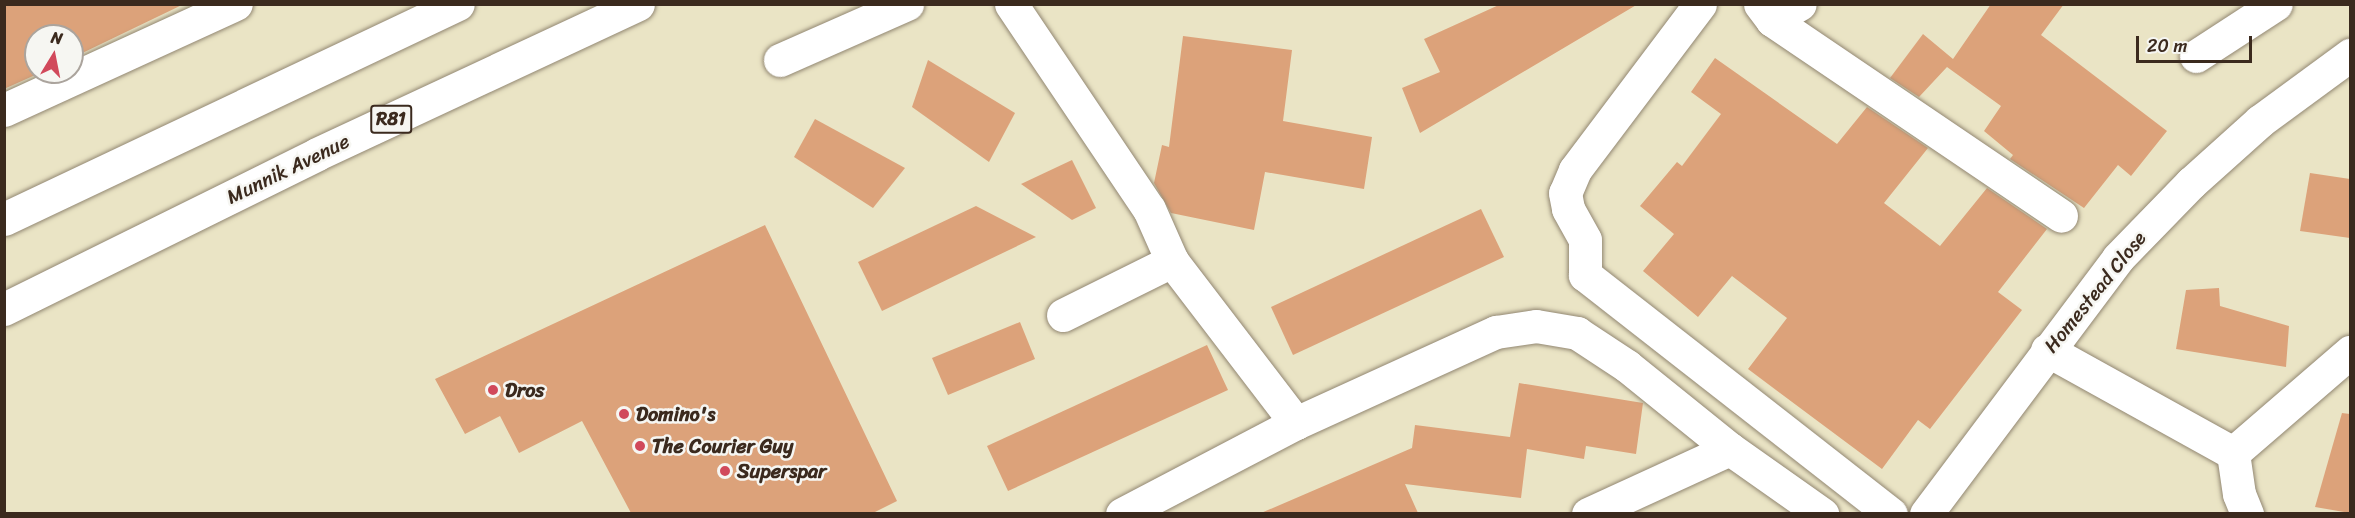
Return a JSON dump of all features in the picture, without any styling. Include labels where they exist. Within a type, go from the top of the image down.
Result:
[{"type":"street","points":[[4,110],[236,4]]},
{"type":"street","points":[[4,219],[458,4]]},
{"type":"street","name":"Munnik Avenue","points":[[4,309],[317,154],[639,4]]},
{"type":"street","points":[[780,60],[907,4]]},
{"type":"street","points":[[1011,4],[1149,209],[1172,261],[1296,423]]},
{"type":"street","points":[[1766,12],[1800,4]]},
{"type":"street","points":[[2196,56],[2276,4]]},
{"type":"street","points":[[1700,5],[1575,170],[1565,193],[1568,209],[1585,240],[1585,275],[1891,513]]},
{"type":"street","points":[[1766,12],[2061,216]]},
{"type":"street","name":"Homestead Close","points":[[1926,513],[2118,258],[2191,183],[2260,121],[2350,55]]},
{"type":"street","points":[[1063,315],[1172,261]]},
{"type":"street","points":[[1122,513],[1296,423],[1496,332],[1536,326],[1577,333],[1628,366],[1730,449],[1822,513]]},
{"type":"street","points":[[2047,350],[2233,453]]},
{"type":"street","points":[[2233,453],[2350,352]]},
{"type":"street","points":[[1588,513],[1730,449]]},
{"type":"street","points":[[2233,453],[2239,494],[2247,513]]},
{"type":"building","points":[[4,4],[184,4],[84,52],[84,24],[24,24],[24,80],[4,89]]},
{"type":"building","points":[[1501,4],[1638,4],[1420,133],[1402,88],[1440,72],[1424,39]]},
{"type":"building","points":[[1991,4],[2064,4],[2041,35],[2167,131],[2131,176],[2118,165],[2084,208],[2010,159],[2013,155],[1984,131],[2001,106],[1947,67],[1919,97],[1890,78],[1923,34],[1953,59]]},
{"type":"building","points":[[1183,36],[1292,50],[1283,121],[1372,137],[1364,189],[1265,172],[1254,230],[1171,213],[1154,183],[1162,145],[1169,147]]},
{"type":"building","points":[[1715,58],[1837,144],[1867,107],[1928,148],[1884,203],[1940,246],[1987,188],[2047,229],[1998,292],[2022,310],[1930,429],[1918,420],[1882,469],[1748,369],[1787,318],[1732,276],[1698,317],[1643,271],[1674,234],[1640,206],[1677,162],[1682,166],[1721,114],[1691,92]]},
{"type":"building","points":[[928,60],[1015,113],[989,162],[912,107]]},
{"type":"building","points":[[815,119],[905,168],[873,208],[794,157]]},
{"type":"building","points":[[1072,160],[1096,208],[1072,220],[1021,184]]},
{"type":"building","points":[[2310,173],[2350,179],[2350,238],[2300,231]]},
{"type":"building","points":[[976,206],[1036,237],[882,311],[858,262]]},
{"type":"building","points":[[1481,209],[1504,257],[1293,355],[1271,307]]},
{"type":"building","points":[[765,225],[897,501],[873,513],[631,513],[582,421],[519,453],[500,416],[465,434],[435,379]]},
{"type":"building","points":[[2219,288],[2220,306],[2289,326],[2286,367],[2176,349],[2186,290]]},
{"type":"building","points":[[1020,322],[1035,359],[948,395],[932,358]]},
{"type":"building","points":[[1207,345],[1228,390],[1008,491],[987,446]]},
{"type":"building","points":[[1519,383],[1643,403],[1636,454],[1586,446],[1584,459],[1527,449],[1521,498],[1405,484],[1418,513],[1261,513],[1412,448],[1415,425],[1510,437]]},
{"type":"building","points":[[2342,413],[2350,414],[2350,513],[2315,507]]},
{"type":"place","name":"Dros","points":[[493,390]]},
{"type":"place","name":"Domino's","points":[[624,414]]},
{"type":"place","name":"The Courier Guy","points":[[640,446]]},
{"type":"place","name":"Superspar","points":[[725,471]]}]
